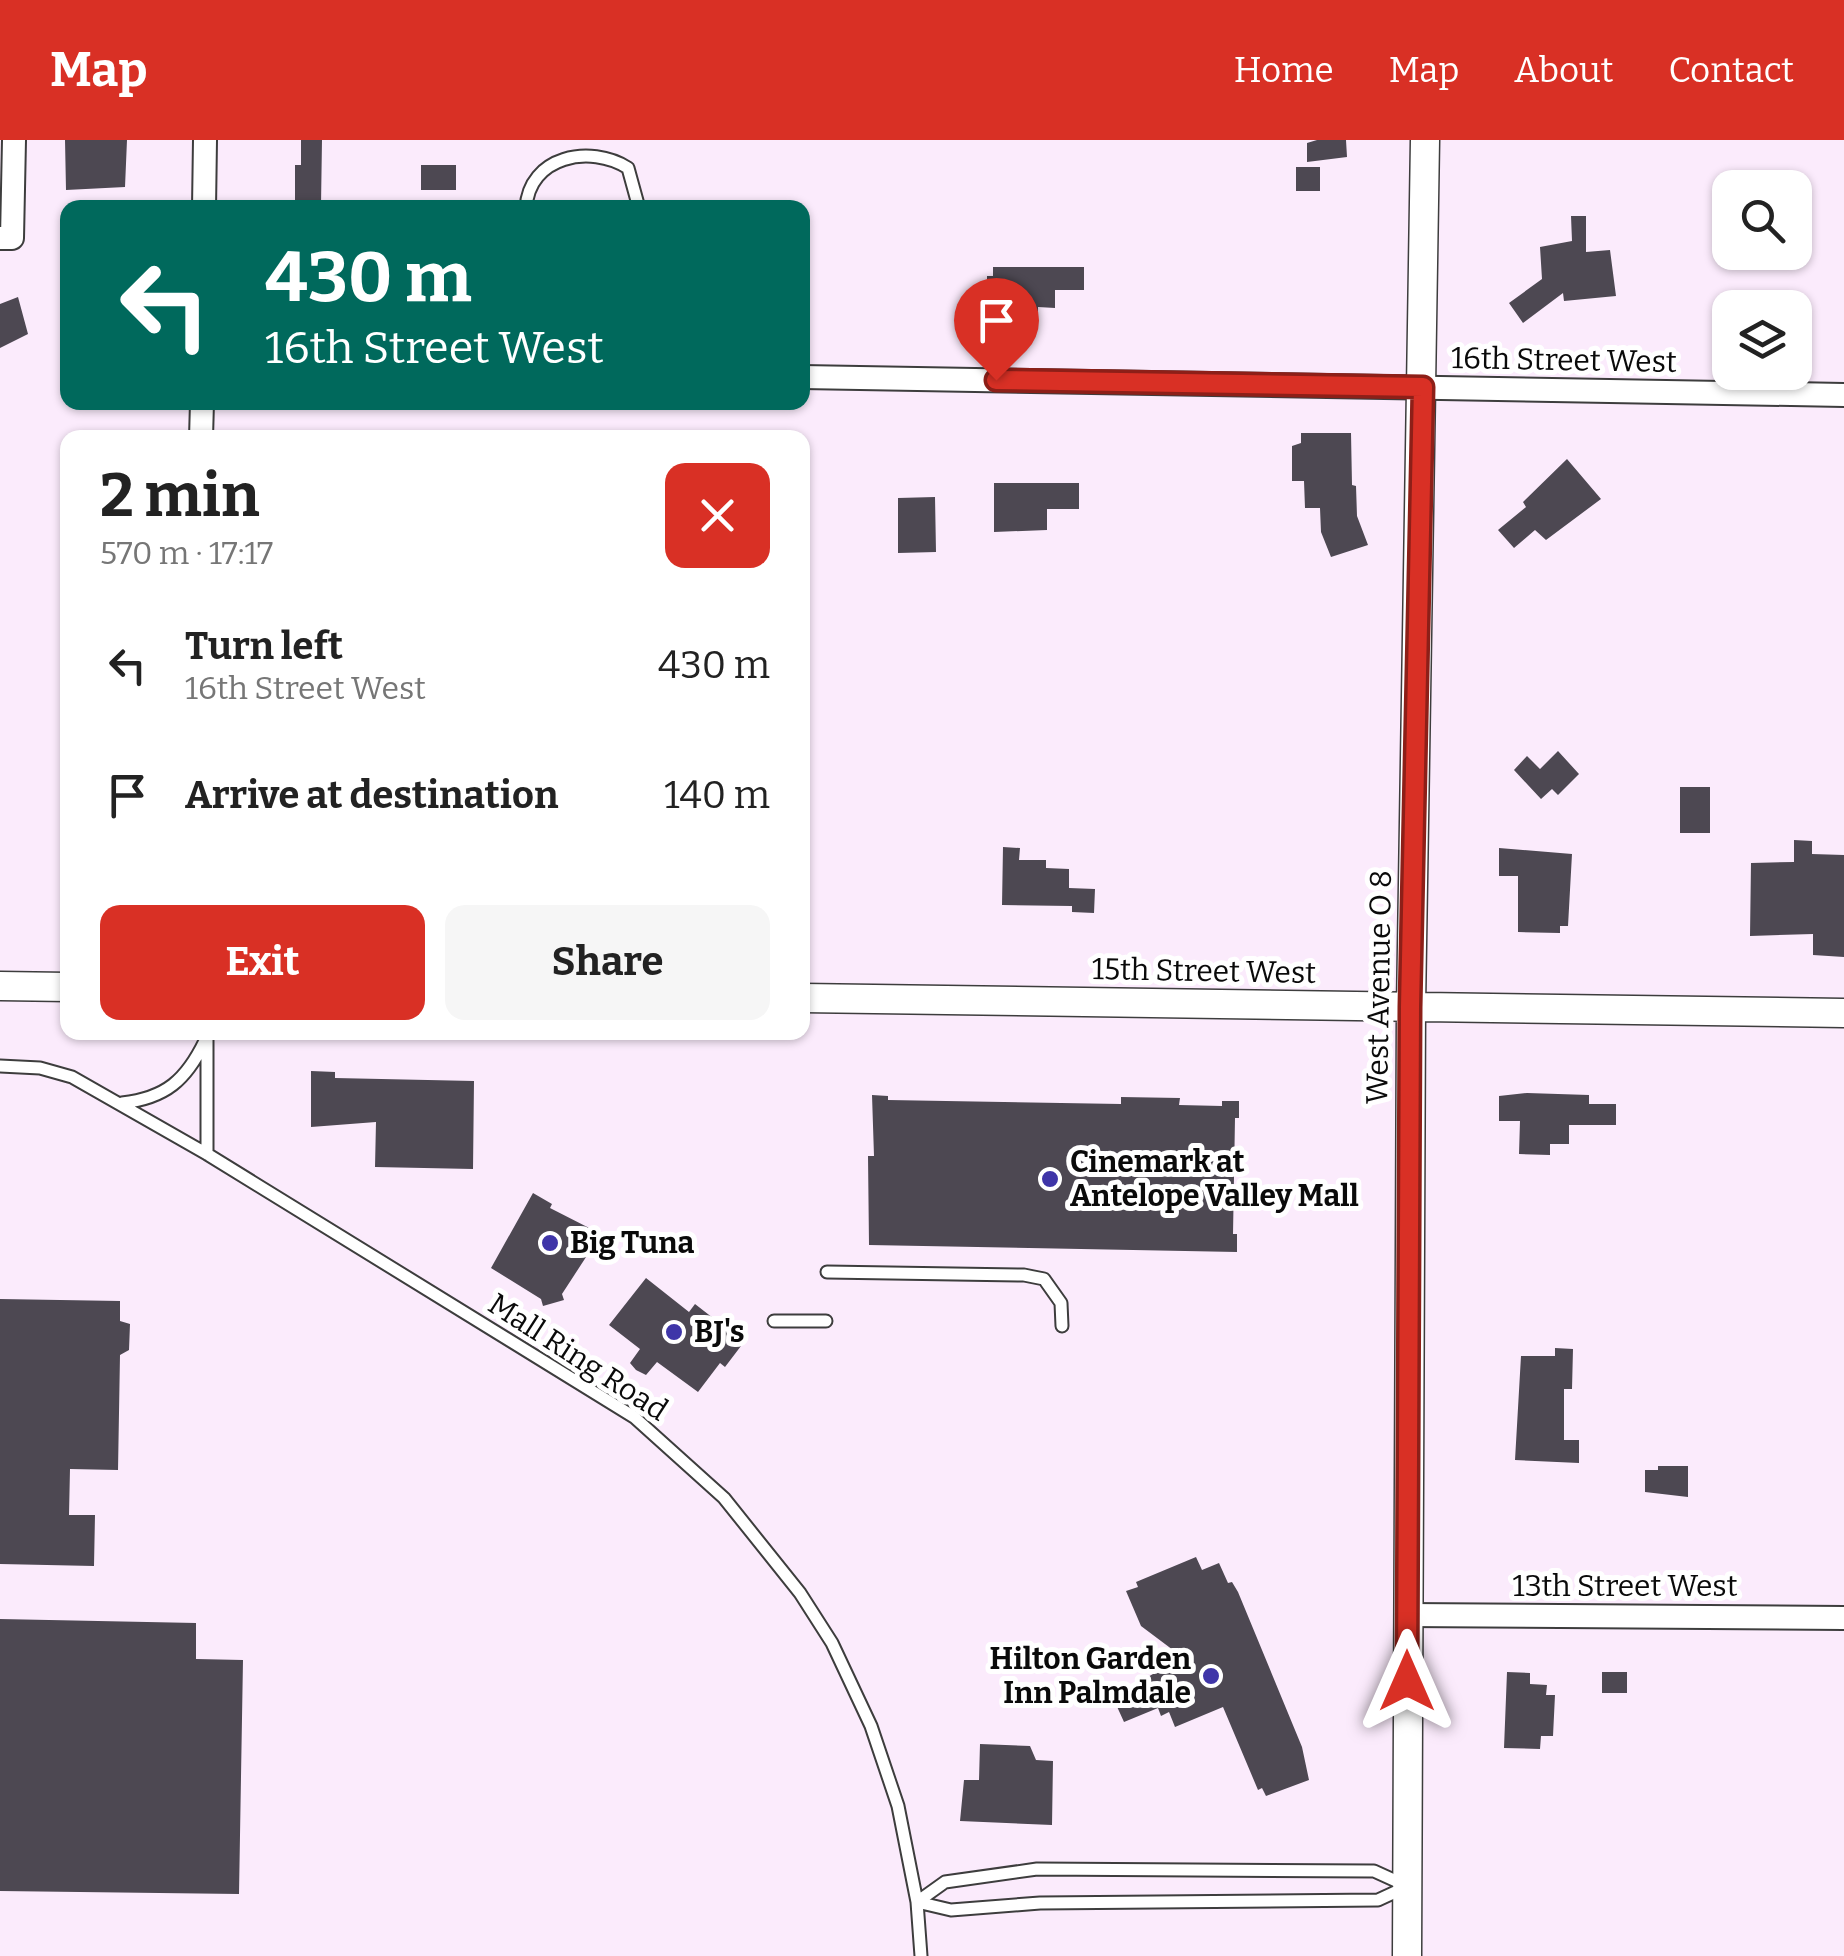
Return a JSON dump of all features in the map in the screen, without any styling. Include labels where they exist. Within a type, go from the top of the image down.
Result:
[{"type":"street","points":[[6,238],[14,140]]},
{"type":"street","points":[[204,200],[205,140]]},
{"type":"street","name":"West Avenue O 8","points":[[1407,1956],[1410,1007],[1425,140]]},
{"type":"street","name":"16th Street West","points":[[810,377],[1844,395]]},
{"type":"street","points":[[0,986],[60,987]]},
{"type":"street","name":"15th Street West","points":[[810,998],[1844,1013]]},
{"type":"street","name":"13th Street West","points":[[1406,1615],[1844,1618]]},
{"type":"lane","points":[[528,200],[534,180],[548,164],[584,157],[606,157],[628,168],[637,200]]},
{"type":"lane","points":[[120,1103],[169,1091],[191,1070],[205,1040]]},
{"type":"lane","points":[[207,1040],[207,1154]]},
{"type":"lane","name":"Mall Ring Road","points":[[0,1066],[52,1070],[120,1103],[207,1154],[634,1417],[724,1498],[800,1593],[860,1700],[898,1806],[917,1902],[922,1956]]},
{"type":"lane","points":[[827,1272],[1024,1275],[1044,1279],[1061,1303],[1062,1326]]},
{"type":"lane","points":[[774,1320],[826,1321]]},
{"type":"lane","points":[[917,1902],[946,1882],[1037,1870],[1374,1871],[1408,1886]]},
{"type":"lane","points":[[917,1902],[951,1910],[1040,1902],[1378,1900],[1408,1886]]},
{"type":"building","points":[[65,140],[127,140],[125,187],[66,190]]},
{"type":"building","points":[[301,140],[322,140],[321,200],[295,200],[295,165],[301,165]]},
{"type":"building","points":[[1346,140],[1347,157],[1307,162],[1307,143]]},
{"type":"building","points":[[421,165],[456,165],[456,190],[421,190]]},
{"type":"building","points":[[1296,167],[1320,167],[1320,191],[1296,191]]},
{"type":"building","points":[[1571,216],[1586,216],[1586,252],[1610,250],[1616,296],[1564,301],[1563,293],[1523,323],[1509,303],[1542,279],[1540,247],[1572,241]]},
{"type":"building","points":[[993,267],[1084,267],[1084,290],[1055,290],[1055,308],[1038,307],[1038,317],[1019,317],[1019,307],[987,307],[987,276],[993,276]]},
{"type":"building","points":[[18,297],[28,334],[0,348],[0,304]]},
{"type":"building","points":[[1301,433],[1351,433],[1352,485],[1356,486],[1357,516],[1368,545],[1331,557],[1321,532],[1320,508],[1305,508],[1304,481],[1292,481],[1292,446],[1301,443]]},
{"type":"building","points":[[1567,459],[1601,499],[1546,540],[1535,530],[1514,548],[1498,530],[1526,507],[1523,502]]},
{"type":"building","points":[[994,483],[1079,483],[1079,509],[1047,509],[1047,530],[994,532]]},
{"type":"building","points":[[935,497],[936,552],[898,553],[898,498]]},
{"type":"building","points":[[1558,751],[1579,774],[1558,795],[1552,789],[1541,799],[1514,770],[1527,756],[1540,769]]},
{"type":"building","points":[[1680,787],[1710,787],[1710,833],[1680,833]]},
{"type":"building","points":[[1794,840],[1812,841],[1812,854],[1844,855],[1844,957],[1813,955],[1813,934],[1750,936],[1751,863],[1794,862]]},
{"type":"building","points":[[1003,847],[1020,848],[1019,860],[1046,860],[1046,868],[1069,869],[1069,888],[1095,889],[1094,913],[1072,912],[1072,906],[1002,905]]},
{"type":"building","points":[[1499,848],[1572,854],[1568,926],[1560,926],[1560,933],[1518,932],[1518,876],[1499,876]]},
{"type":"building","points":[[311,1071],[335,1072],[335,1078],[474,1081],[473,1169],[375,1167],[376,1122],[311,1127]]},
{"type":"building","name":"Cinemark at Antelope Valley Mall","points":[[872,1095],[888,1096],[888,1100],[1121,1104],[1121,1097],[1180,1098],[1179,1105],[1222,1106],[1222,1101],[1239,1101],[1239,1118],[1235,1118],[1233,1234],[1237,1234],[1237,1252],[869,1245],[868,1156],[874,1156]]},
{"type":"building","points":[[1589,1095],[1589,1104],[1616,1104],[1616,1125],[1569,1125],[1569,1144],[1550,1144],[1550,1155],[1519,1154],[1520,1121],[1499,1121],[1499,1096]]},
{"type":"building","name":"Big Tuna","points":[[533,1193],[552,1204],[550,1208],[601,1234],[562,1294],[564,1300],[543,1306],[541,1299],[491,1268]]},
{"type":"building","name":"BJ's","points":[[646,1278],[689,1312],[695,1304],[740,1339],[736,1343],[741,1346],[725,1367],[720,1363],[698,1392],[657,1362],[646,1375],[636,1370],[630,1363],[640,1349],[609,1325]]},
{"type":"building","points":[[0,1299],[120,1301],[120,1321],[130,1324],[129,1350],[120,1355],[118,1470],[70,1469],[69,1515],[95,1515],[94,1566],[0,1564]]},
{"type":"building","points":[[1555,1348],[1573,1349],[1572,1389],[1564,1389],[1564,1440],[1579,1440],[1579,1463],[1515,1460],[1521,1356],[1555,1356]]},
{"type":"building","points":[[1658,1466],[1688,1466],[1688,1497],[1645,1492],[1645,1470],[1658,1470]]},
{"type":"building","name":"Hilton Garden Inn Palmdale","points":[[1196,1557],[1202,1570],[1219,1563],[1228,1583],[1232,1582],[1238,1592],[1302,1747],[1309,1780],[1266,1796],[1262,1788],[1258,1790],[1223,1707],[1175,1727],[1169,1712],[1161,1716],[1158,1708],[1124,1722],[1114,1700],[1149,1685],[1146,1678],[1153,1674],[1148,1661],[1173,1650],[1141,1626],[1126,1591],[1138,1587],[1136,1582]]},
{"type":"building","points":[[0,1619],[196,1623],[196,1659],[243,1660],[239,1894],[0,1891]]},
{"type":"building","points":[[1507,1672],[1530,1673],[1530,1684],[1547,1685],[1546,1695],[1555,1695],[1553,1736],[1541,1736],[1540,1749],[1504,1748]]},
{"type":"building","points":[[1602,1672],[1627,1672],[1627,1693],[1602,1693]]},
{"type":"building","points":[[980,1744],[1030,1746],[1036,1760],[1053,1761],[1052,1825],[960,1821],[964,1780],[979,1780]]},
{"type":"place","name":"Cinemark at Antelope Valley Mall","points":[[1050,1179]]},
{"type":"place","name":"Big Tuna","points":[[550,1243]]},
{"type":"place","name":"BJ's","points":[[674,1332]]},
{"type":"place","name":"Hilton Garden Inn Palmdale","points":[[1211,1676]]},
{"type":"route","points":[[996,380],[1423,387],[1410,1007],[1407,1681]]}]
